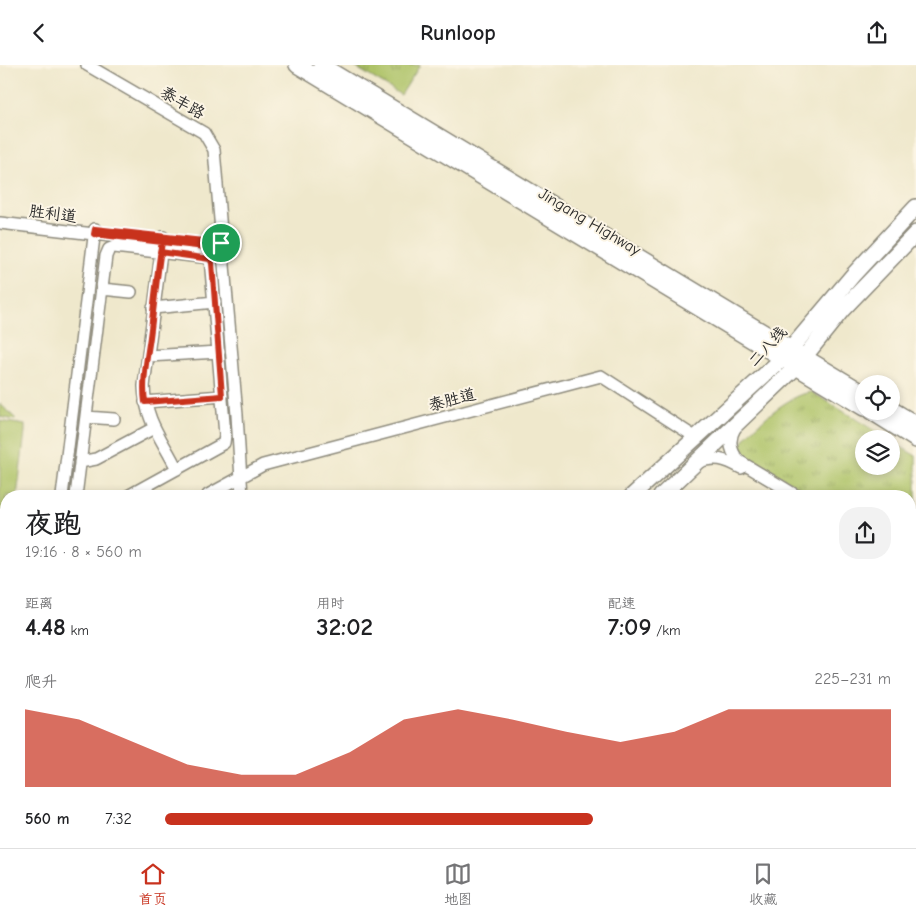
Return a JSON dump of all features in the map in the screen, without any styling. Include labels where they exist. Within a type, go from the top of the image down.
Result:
[{"type":"main road","name":"Jingang Highway","points":[[297,65],[794,359],[855,389]]},
{"type":"main road","name":"Jingang Highway","points":[[321,65],[794,359],[823,382],[855,402]]},
{"type":"main road","name":"二八线","points":[[638,490],[770,369],[794,359],[853,275],[916,207]]},
{"type":"main road","name":"二八线","points":[[668,490],[735,428],[794,359],[916,233]]},
{"type":"main road","points":[[794,359],[855,393]]},
{"type":"main road","points":[[735,428],[751,417],[792,381],[806,378],[823,382]]},
{"type":"main road","points":[[900,414],[916,424]]},
{"type":"main road","points":[[884,420],[916,440]]},
{"type":"street","name":"泰丰路","points":[[87,65],[204,133],[214,150],[221,246],[238,415],[241,490]]},
{"type":"street","name":"胜利道","points":[[0,218],[95,231],[162,244],[221,246]]},
{"type":"street","name":"胜利道","points":[[0,223],[95,231]]},
{"type":"street","points":[[63,490],[95,231]]},
{"type":"street","points":[[162,244],[144,386],[145,402],[154,428],[177,469]]},
{"type":"street","points":[[77,490],[106,255],[109,249],[114,247],[162,244],[210,259],[225,435],[224,443],[139,490]]},
{"type":"street","points":[[102,289],[130,292]]},
{"type":"street","points":[[153,308],[215,302]]},
{"type":"street","points":[[148,356],[219,352]]},
{"type":"street","name":"泰胜道","points":[[217,490],[263,465],[601,377],[695,437]]},
{"type":"street","points":[[145,402],[222,396]]},
{"type":"street","points":[[86,417],[114,419]]},
{"type":"street","points":[[80,462],[96,459],[154,428]]},
{"type":"street","points":[[735,428],[730,444],[734,455],[739,461],[787,490]]},
{"type":"street","points":[[698,462],[710,458],[722,458],[778,490]]},
{"type":"green space","points":[[352,65],[420,65],[401,95]]},
{"type":"green space","points":[[812,392],[873,430],[855,430],[855,475],[900,475],[900,446],[916,456],[916,490],[803,490],[746,456],[741,445],[746,437],[762,420],[793,398]]},
{"type":"green space","points":[[0,404],[15,418],[15,420],[0,417]]},
{"type":"green space","points":[[0,421],[25,425],[18,490],[0,490]]},
{"type":"route","points":[[221,243],[95,229],[94,234],[162,242],[160,252],[202,256],[210,259],[212,263],[222,396],[145,402],[144,386],[153,308],[160,252],[162,242],[222,249],[221,243]]}]
